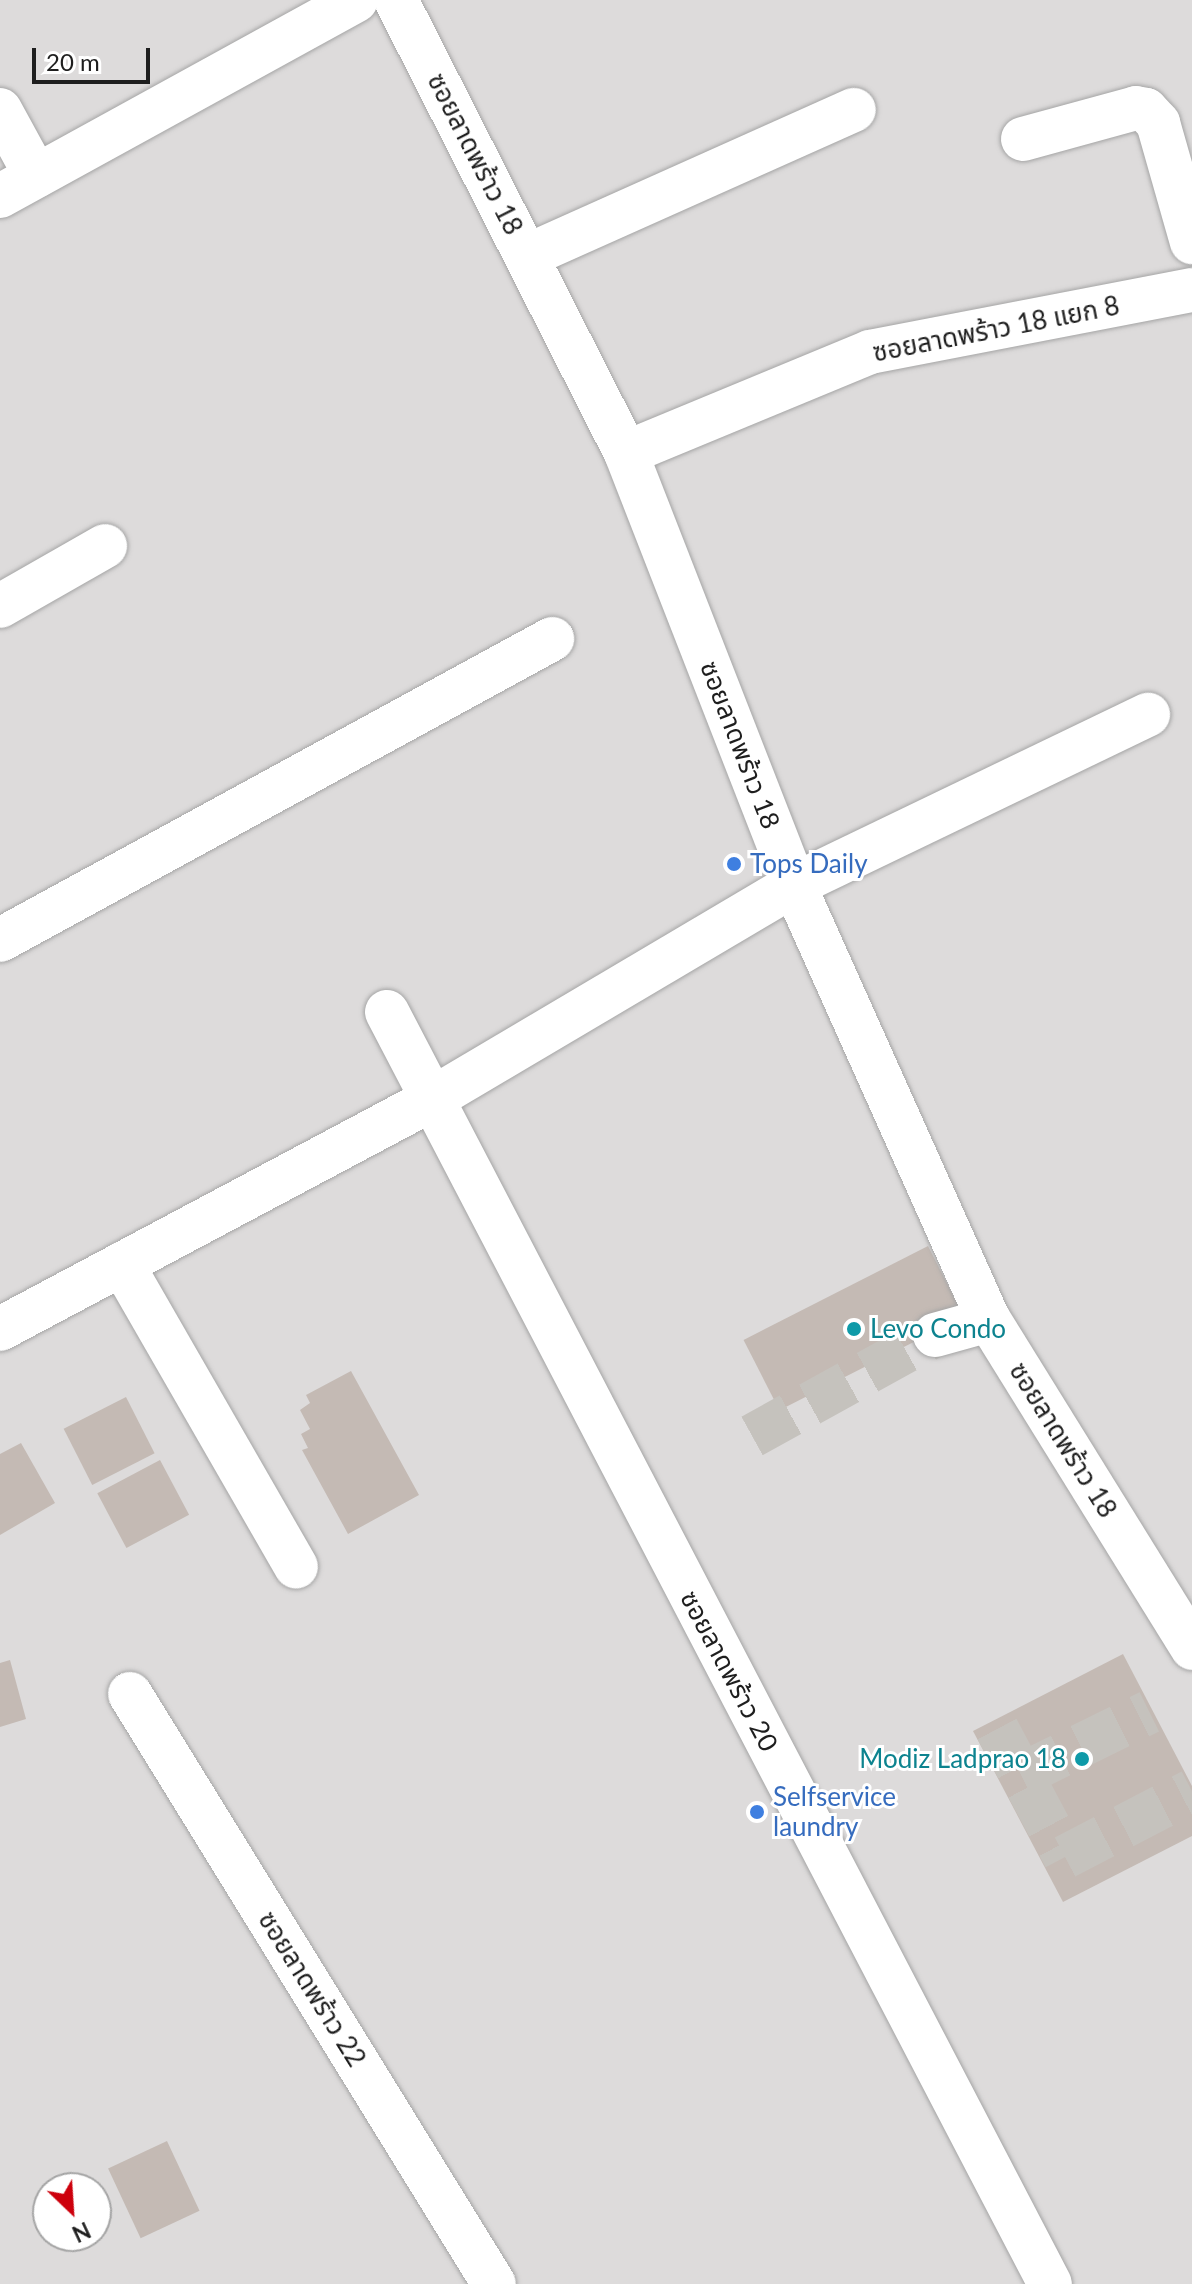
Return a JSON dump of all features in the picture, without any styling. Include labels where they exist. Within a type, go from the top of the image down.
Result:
[{"type":"street","points":[[0,110],[18,186],[356,0]]},
{"type":"street","name":"ซอยลาดพร้าว 18","points":[[396,0],[626,453],[794,885],[989,1320],[1192,1648]]},
{"type":"street","points":[[1023,139],[1136,108],[1146,110],[1158,123],[1192,242]]},
{"type":"street","points":[[527,256],[854,110]]},
{"type":"street","name":"ซอยลาดพร้าว 18 แยก 8","points":[[626,453],[870,352],[1192,290]]},
{"type":"street","points":[[0,606],[105,546]]},
{"type":"street","points":[[0,940],[552,639]]},
{"type":"street","points":[[0,1329],[430,1100],[794,885],[1148,715]]},
{"type":"street","name":"ซอยลาดพร้าว 20","points":[[387,1012],[430,1100],[1050,2284]]},
{"type":"street","points":[[122,1264],[296,1567]]},
{"type":"street","points":[[935,1335],[989,1320]]},
{"type":"street","name":"ซอยลาดพร้าว 22","points":[[130,1694],[494,2284]]},
{"type":"shaded area","points":[[0,0],[1192,0],[1192,2284],[0,2284]]},
{"type":"building","name":"Levo Condo","points":[[928,1246],[964,1316],[779,1410],[744,1340]]},
{"type":"building","points":[[351,1371],[419,1495],[348,1534],[302,1450],[308,1448],[301,1434],[310,1429],[300,1410],[310,1403],[306,1395]]},
{"type":"building","points":[[126,1397],[155,1453],[92,1485],[64,1429]]},
{"type":"building","points":[[21,1443],[55,1503],[0,1535],[0,1454]]},
{"type":"building","points":[[160,1460],[189,1515],[126,1548],[97,1493]]},
{"type":"building","name":"Modiz Ladprao 18","points":[[1123,1654],[1192,1786],[1192,1836],[1063,1902],[973,1731]]},
{"type":"building","points":[[10,1660],[26,1719],[0,1727],[0,1663]]},
{"type":"building","points":[[167,2141],[200,2211],[141,2238],[108,2168]]},
{"type":"tunnel","points":[[752,1436],[935,1335]]},
{"type":"tunnel","points":[[1021,1775],[1149,1712]]},
{"type":"tunnel","points":[[997,1729],[1065,1857],[1192,1791]]},
{"type":"place","name":"Tops Daily","points":[[734,864]]},
{"type":"place","name":"Levo Condo","points":[[854,1329]]},
{"type":"place","name":"Modiz Ladprao 18","points":[[1082,1759]]},
{"type":"place","name":"Selfservice laundry","points":[[757,1812]]}]
